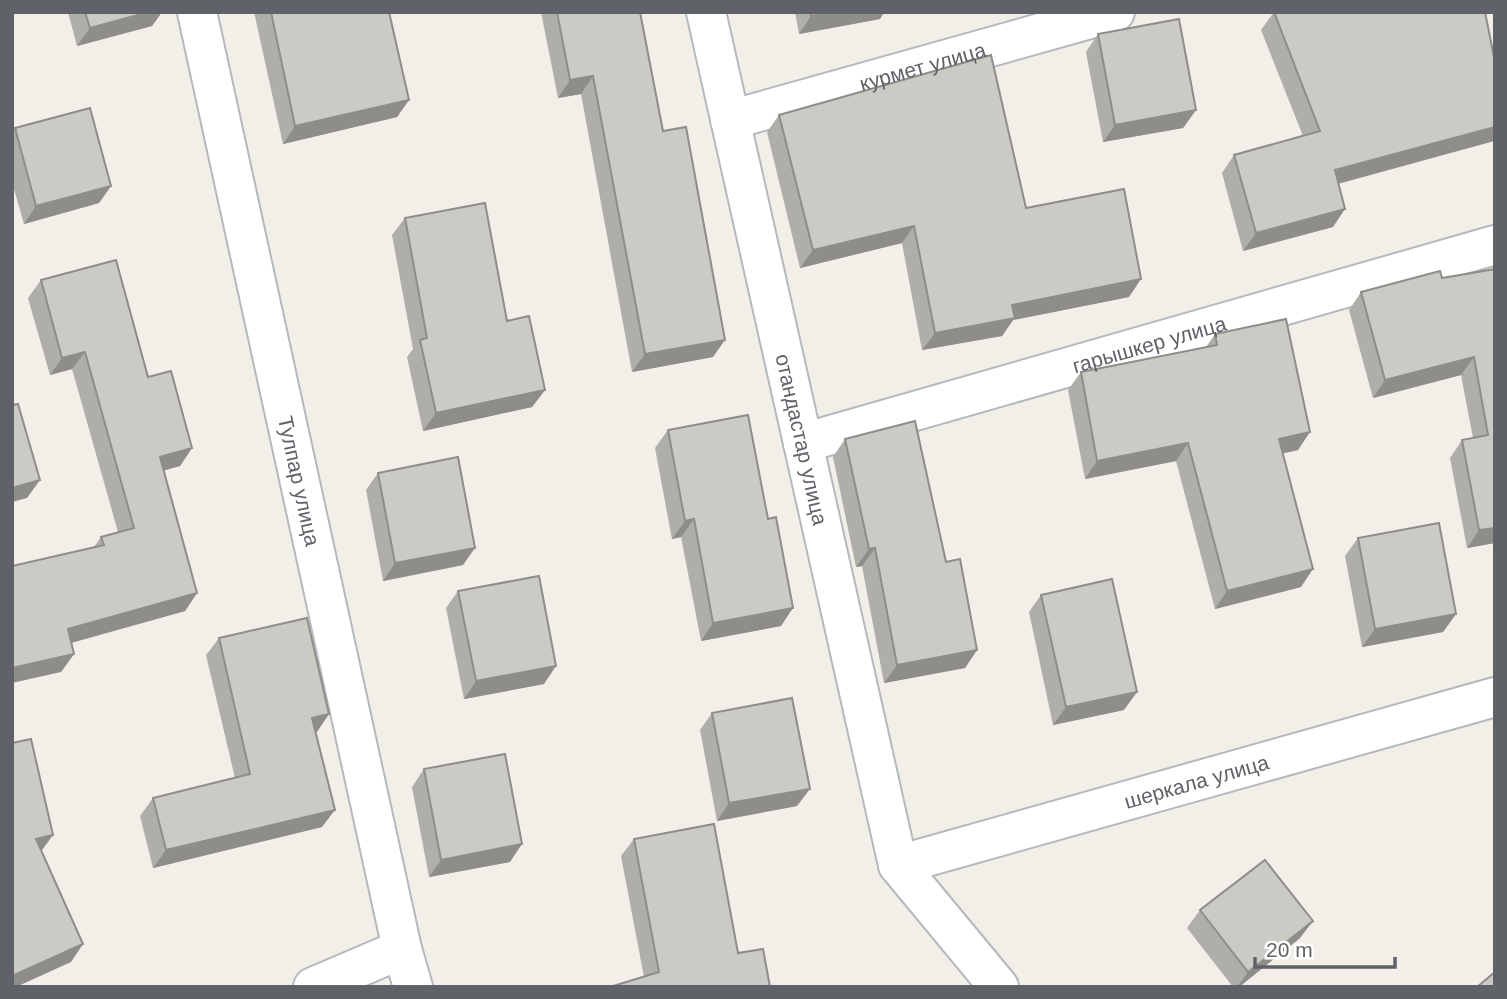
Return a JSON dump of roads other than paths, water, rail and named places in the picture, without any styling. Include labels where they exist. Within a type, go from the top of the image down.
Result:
[{"type":"street","name":"Тулпар улица","points":[[197,12],[402,949],[413,987]]},
{"type":"street","name":"отандастар улица","points":[[706,12],[898,865]]},
{"type":"street","name":"курмет улица","points":[[730,120],[1115,12]]},
{"type":"street","name":"гарышкер улица","points":[[803,443],[1495,245]]},
{"type":"street","name":"шеркала улица","points":[[898,865],[1495,697]]},
{"type":"street","points":[[898,865],[999,987]]},
{"type":"street","points":[[313,987],[402,949]]}]
